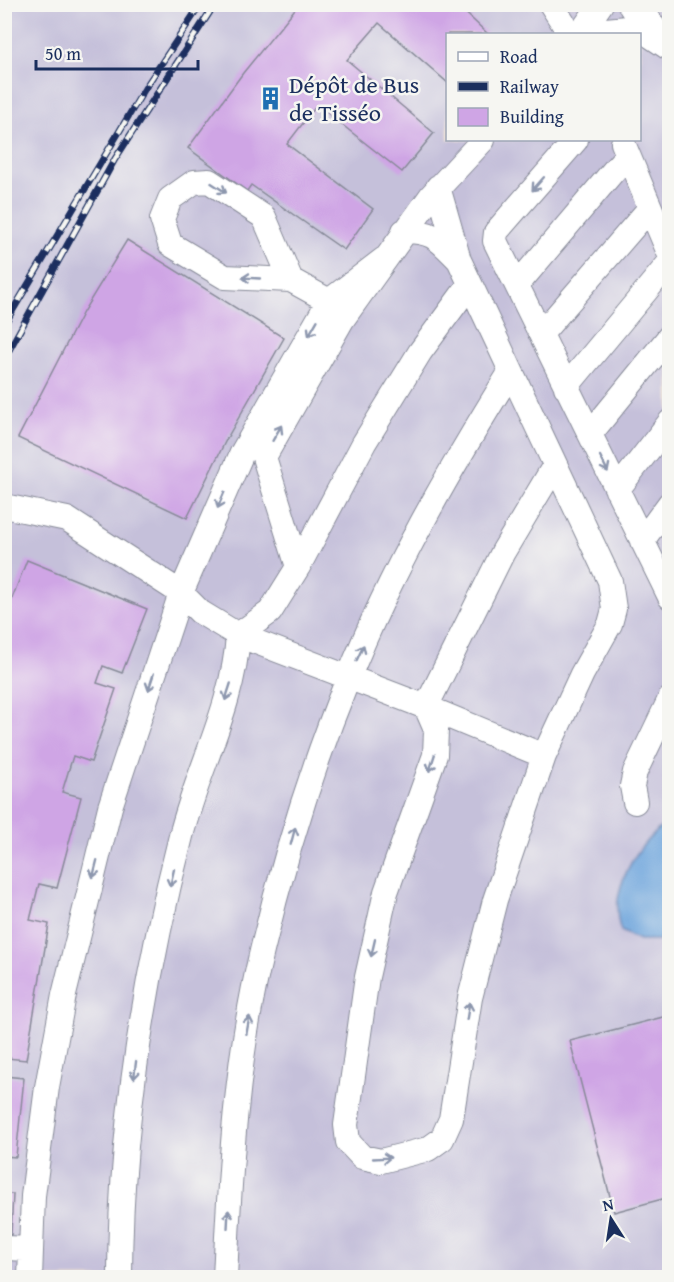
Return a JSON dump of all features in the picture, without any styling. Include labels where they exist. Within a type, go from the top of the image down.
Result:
[{"type":"main road","points":[[634,4],[661,38]]},
{"type":"lane","points":[[551,4],[577,33]]},
{"type":"lane","points":[[579,33],[601,4]]},
{"type":"lane","points":[[586,33],[628,28],[661,38]]},
{"type":"lane","points":[[30,1278],[33,1196],[47,1087],[64,995],[110,807],[181,593],[242,453],[335,310],[384,259],[438,187],[482,141]]},
{"type":"lane","points":[[575,141],[496,232],[495,241],[669,595]]},
{"type":"lane","points":[[517,285],[624,147],[669,255]]},
{"type":"lane","points":[[291,280],[264,217],[209,182],[194,182],[170,199],[162,219],[170,244],[225,277],[291,280],[335,310]]},
{"type":"lane","points":[[426,707],[436,729],[435,755],[386,892],[365,988],[346,1125],[348,1142],[362,1157],[381,1161],[428,1149],[442,1139],[451,1119],[470,998],[495,900],[544,756],[582,674],[609,624],[614,609],[610,581],[459,260],[438,187]]},
{"type":"lane","points":[[541,334],[650,208]]},
{"type":"lane","points":[[405,231],[424,231],[436,236],[459,260]]},
{"type":"lane","points":[[567,387],[669,262]]},
{"type":"lane","points":[[238,635],[270,612],[298,567],[376,423],[420,352],[470,284]]},
{"type":"lane","points":[[298,567],[264,457],[335,310]]},
{"type":"lane","points":[[590,434],[669,336]]},
{"type":"lane","points":[[225,1278],[230,1172],[241,1070],[261,952],[299,814],[348,678],[403,561],[455,462],[511,371]]},
{"type":"lane","points":[[617,490],[669,422]]},
{"type":"lane","points":[[426,707],[503,552],[555,465]]},
{"type":"lane","points":[[642,541],[669,503]]},
{"type":"lane","points":[[4,506],[67,519],[181,593],[200,612],[238,635],[426,707],[544,756]]},
{"type":"lane","points":[[120,1278],[123,1191],[140,1022],[182,834],[236,668],[238,635]]},
{"type":"lane","points":[[636,802],[632,786],[635,772],[669,699]]},
{"type":"lane","points":[[4,1248],[31,1249]]},
{"type":"shaded area","points":[[5,5],[669,5],[669,1277],[5,1278]]},
{"type":"water","points":[[669,822],[669,940],[639,940],[621,931],[618,901],[622,885],[636,855],[657,831]]},
{"type":"building","points":[[299,4],[456,4],[487,33],[446,33],[446,81],[379,23],[347,60],[434,133],[402,172],[317,105],[287,144],[373,209],[344,250],[251,185],[247,191],[188,148],[243,73]]},
{"type":"building","points":[[127,240],[284,338],[226,440],[187,518],[18,438],[83,312]]},
{"type":"building","points":[[27,560],[147,609],[122,673],[103,666],[97,683],[116,689],[91,762],[73,756],[62,792],[81,797],[57,888],[39,884],[30,920],[49,924],[26,1060],[7,1058],[6,1065],[4,619]]},
{"type":"building","points":[[667,1016],[670,1028],[670,1197],[614,1212],[570,1041]]},
{"type":"building","points":[[4,1076],[24,1078],[16,1157],[4,1156]]},
{"type":"building","points":[[5,1194],[13,1194],[11,1235],[5,1235]]},
{"type":"railway","points":[[4,325],[147,85],[201,4]]},
{"type":"railway","points":[[4,359],[115,159],[215,4]]},
{"type":"place","name":"Dépôt de Bus de Tisséo","points":[[271,98]]}]
